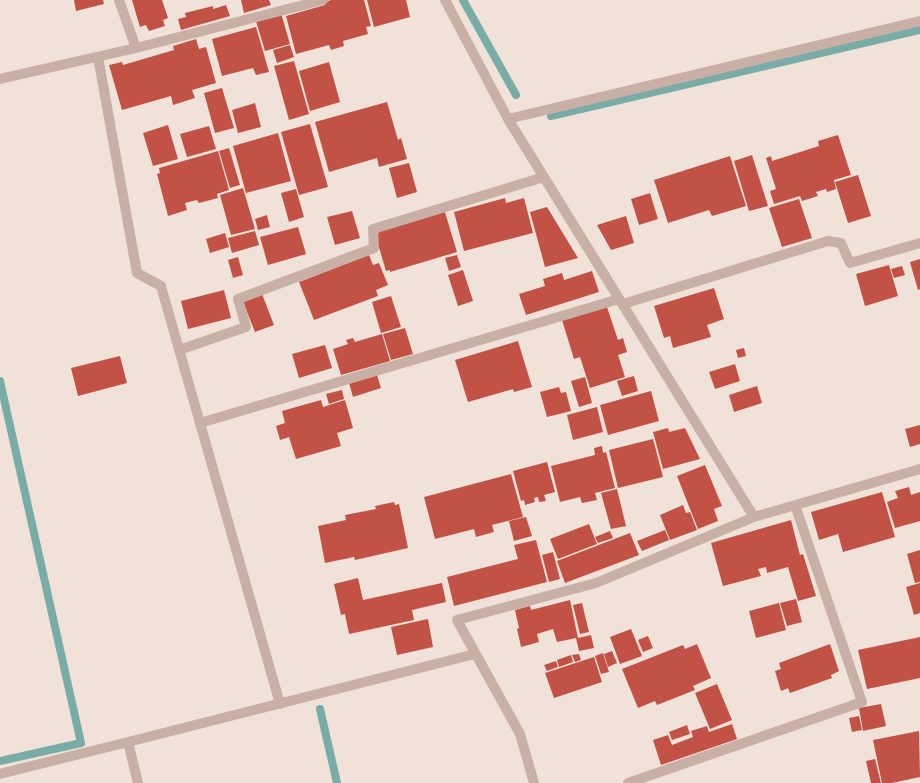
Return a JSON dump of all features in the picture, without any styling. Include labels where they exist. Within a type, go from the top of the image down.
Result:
[{"type":"street","points":[[119,0],[136,48]]},
{"type":"street","points":[[0,79],[136,48],[323,0]]},
{"type":"street","points":[[446,0],[508,120],[754,517]]},
{"type":"street","points":[[508,120],[920,21]]},
{"type":"street","points":[[98,57],[137,273],[160,286],[280,704]]},
{"type":"street","points":[[179,350],[246,327],[238,299],[374,248],[373,229],[544,177]]},
{"type":"street","points":[[200,423],[828,241],[841,243],[850,263],[920,243]]},
{"type":"street","points":[[534,783],[520,734],[457,620],[596,583],[754,517],[920,469]]},
{"type":"street","points":[[628,783],[862,702],[795,505]]},
{"type":"street","points":[[0,774],[475,654]]},
{"type":"street","points":[[128,742],[138,783]]},
{"type":"building","points":[[74,0],[103,0],[104,4],[76,11]]},
{"type":"building","points":[[132,0],[162,0],[168,18],[163,20],[165,26],[149,31],[146,25],[140,27]]},
{"type":"building","points":[[241,0],[269,0],[271,5],[244,13]]},
{"type":"building","points":[[331,0],[364,0],[371,26],[366,27],[368,34],[343,41],[344,46],[331,50],[329,45],[296,54],[286,16],[325,5],[325,2]]},
{"type":"building","points":[[367,0],[406,0],[410,17],[374,27]]},
{"type":"building","points":[[226,5],[230,16],[181,30],[178,19],[186,17],[185,13],[213,6],[213,9]]},
{"type":"building","points":[[281,13],[290,44],[265,51],[256,21]]},
{"type":"building","points":[[256,27],[269,72],[256,75],[253,68],[222,76],[212,39]]},
{"type":"building","points":[[196,39],[199,49],[206,47],[216,83],[192,90],[195,98],[173,105],[171,96],[122,110],[109,65],[122,62],[123,65],[174,50],[173,46]]},
{"type":"building","points":[[290,45],[294,57],[277,63],[273,50]]},
{"type":"building","points":[[294,61],[309,114],[289,120],[274,66]]},
{"type":"building","points":[[329,62],[340,102],[310,111],[299,71]]},
{"type":"building","points":[[222,88],[234,128],[215,133],[204,93]]},
{"type":"building","points":[[387,102],[398,140],[401,138],[407,159],[379,167],[377,158],[329,172],[315,122]]},
{"type":"building","points":[[255,103],[261,127],[238,133],[232,110]]},
{"type":"building","points":[[310,124],[328,187],[299,195],[281,132]]},
{"type":"building","points":[[168,125],[178,159],[153,166],[143,133]]},
{"type":"building","points":[[209,126],[216,149],[187,157],[180,134]]},
{"type":"building","points":[[278,133],[291,181],[246,193],[233,146]]},
{"type":"building","points":[[838,135],[851,175],[834,180],[836,189],[827,192],[826,189],[816,192],[818,196],[802,201],[800,196],[774,204],[770,191],[776,189],[766,158],[771,156],[772,161],[819,146],[818,141]]},
{"type":"building","points":[[229,148],[240,185],[230,188],[219,151]]},
{"type":"building","points":[[218,151],[229,190],[217,194],[218,198],[199,203],[197,200],[185,203],[187,210],[168,216],[157,174],[160,173],[159,168]]},
{"type":"building","points":[[752,155],[768,206],[749,211],[734,161]]},
{"type":"building","points":[[730,156],[746,206],[712,216],[709,210],[668,223],[654,180]]},
{"type":"building","points":[[409,163],[417,192],[397,198],[389,168]]},
{"type":"building","points":[[858,175],[871,216],[848,223],[835,182]]},
{"type":"building","points":[[243,188],[255,229],[231,235],[220,195]]},
{"type":"building","points":[[296,189],[304,217],[289,222],[281,193]]},
{"type":"building","points":[[650,193],[658,219],[639,225],[631,199]]},
{"type":"building","points":[[505,198],[506,203],[524,198],[533,233],[464,251],[454,212]]},
{"type":"building","points":[[799,199],[812,238],[782,247],[769,208]]},
{"type":"building","points":[[547,207],[578,258],[545,267],[530,212]]},
{"type":"building","points":[[444,209],[457,252],[390,272],[390,270],[386,271],[375,234],[379,233],[377,229]]},
{"type":"building","points":[[352,211],[360,238],[335,245],[327,217]]},
{"type":"building","points":[[267,215],[270,227],[258,230],[255,219]]},
{"type":"building","points":[[626,216],[634,243],[611,250],[597,225]]},
{"type":"building","points":[[298,227],[306,254],[268,265],[260,237]]},
{"type":"building","points":[[255,231],[259,245],[232,253],[228,238]]},
{"type":"building","points":[[225,233],[229,247],[210,253],[206,239]]},
{"type":"building","points":[[369,255],[373,265],[379,263],[388,285],[376,290],[378,296],[314,320],[299,282]]},
{"type":"building","points":[[457,255],[461,267],[449,271],[445,258]]},
{"type":"building","points":[[238,257],[243,275],[233,278],[228,260]]},
{"type":"building","points":[[920,259],[920,289],[918,290],[910,262]]},
{"type":"building","points":[[889,265],[898,296],[865,306],[856,274]]},
{"type":"building","points":[[902,266],[905,275],[894,278],[891,269]]},
{"type":"building","points":[[463,270],[473,301],[458,306],[448,275]]},
{"type":"building","points":[[592,271],[599,292],[526,315],[519,294],[545,286],[543,279],[562,273],[564,280]]},
{"type":"building","points":[[714,288],[724,319],[707,325],[711,337],[673,348],[670,336],[664,338],[654,306]]},
{"type":"building","points":[[224,290],[231,318],[188,329],[181,301]]},
{"type":"building","points":[[262,294],[274,325],[255,332],[243,302]]},
{"type":"building","points":[[391,296],[401,327],[381,333],[372,302]]},
{"type":"building","points":[[607,307],[618,340],[623,338],[627,352],[618,355],[625,377],[590,388],[580,357],[574,359],[562,320]]},
{"type":"building","points":[[405,328],[413,354],[391,360],[383,334]]},
{"type":"building","points":[[382,334],[390,361],[341,375],[333,349],[348,344],[346,340],[353,338],[355,342]]},
{"type":"building","points":[[518,341],[532,387],[514,392],[513,389],[468,402],[455,360]]},
{"type":"building","points":[[325,345],[332,368],[299,378],[292,354]]},
{"type":"building","points":[[744,348],[746,356],[738,358],[736,350]]},
{"type":"building","points":[[120,356],[127,383],[78,396],[71,368]]},
{"type":"building","points":[[735,364],[740,381],[715,389],[709,372]]},
{"type":"building","points":[[377,375],[381,388],[353,397],[349,383]]},
{"type":"building","points":[[634,376],[638,391],[622,396],[617,381]]},
{"type":"building","points":[[585,377],[592,403],[579,407],[571,381]]},
{"type":"building","points":[[757,386],[762,403],[734,412],[729,395]]},
{"type":"building","points":[[559,387],[561,393],[566,392],[571,411],[547,417],[540,392]]},
{"type":"building","points":[[342,390],[344,399],[329,404],[326,394]]},
{"type":"building","points":[[651,391],[659,421],[608,435],[600,405]]},
{"type":"building","points":[[321,400],[323,407],[345,400],[353,428],[337,433],[341,446],[296,459],[289,437],[280,440],[276,426],[285,423],[282,411]]},
{"type":"building","points":[[597,407],[603,432],[573,440],[567,415]]},
{"type":"building","points":[[920,425],[920,444],[910,447],[905,429]]},
{"type":"building","points":[[668,428],[669,432],[685,428],[700,459],[663,469],[653,432]]},
{"type":"building","points":[[653,439],[663,477],[618,488],[609,450]]},
{"type":"building","points":[[602,446],[603,453],[606,452],[615,488],[595,493],[597,500],[582,503],[580,497],[560,502],[551,466],[595,455],[594,448]]},
{"type":"building","points":[[547,462],[555,492],[544,495],[546,501],[539,502],[538,497],[534,498],[535,502],[525,505],[524,500],[521,501],[513,471]]},
{"type":"building","points":[[705,465],[722,506],[714,509],[718,521],[698,529],[677,476]]},
{"type":"building","points":[[511,474],[523,517],[492,525],[494,532],[476,537],[474,529],[435,539],[424,497]]},
{"type":"building","points":[[909,487],[911,495],[920,492],[920,521],[895,528],[887,502],[898,498],[895,491]]},
{"type":"building","points":[[617,489],[626,526],[611,529],[601,493]]},
{"type":"building","points":[[882,492],[895,537],[843,552],[838,534],[819,540],[811,512]]},
{"type":"building","points":[[394,502],[395,505],[399,504],[408,548],[355,560],[354,557],[325,563],[318,526],[346,520],[345,515],[376,509],[375,506]]},
{"type":"building","points":[[683,505],[686,513],[690,512],[697,530],[670,540],[660,515]]},
{"type":"building","points":[[526,517],[532,536],[514,541],[509,521]]},
{"type":"building","points":[[791,520],[800,555],[803,554],[816,596],[798,601],[788,567],[767,573],[766,567],[758,569],[761,576],[723,586],[711,543]]},
{"type":"building","points":[[589,524],[597,544],[558,559],[550,539]]},
{"type":"building","points":[[665,530],[669,540],[642,551],[637,541]]},
{"type":"building","points":[[610,531],[613,538],[598,543],[595,537]]},
{"type":"building","points":[[630,533],[639,555],[565,583],[557,561]]},
{"type":"building","points":[[536,540],[547,582],[454,606],[447,577],[518,559],[514,545]]},
{"type":"building","points":[[920,550],[920,582],[915,583],[907,554]]},
{"type":"building","points":[[553,552],[560,579],[549,582],[542,555]]},
{"type":"building","points":[[358,578],[363,600],[442,583],[446,602],[412,610],[414,620],[349,634],[345,614],[341,615],[334,584]]},
{"type":"building","points":[[920,583],[920,613],[914,615],[906,587]]},
{"type":"building","points":[[796,599],[802,622],[787,626],[780,603]]},
{"type":"building","points":[[570,600],[578,638],[591,635],[594,648],[579,651],[576,638],[557,642],[553,629],[537,634],[539,642],[521,647],[515,610],[530,606],[531,610]]},
{"type":"building","points":[[582,603],[589,632],[580,634],[573,605]]},
{"type":"building","points":[[779,603],[786,630],[756,638],[749,611]]},
{"type":"building","points":[[428,619],[433,647],[397,655],[391,627]]},
{"type":"building","points":[[631,629],[642,656],[620,664],[610,637]]},
{"type":"building","points":[[648,636],[653,648],[643,652],[638,640]]},
{"type":"building","points":[[920,637],[920,678],[867,689],[858,650]]},
{"type":"building","points":[[697,644],[711,678],[693,686],[695,690],[657,705],[655,701],[638,708],[622,669],[683,645],[685,649]]},
{"type":"building","points":[[830,644],[839,671],[831,675],[832,678],[790,693],[788,688],[781,691],[775,671],[781,669],[779,663]]},
{"type":"building","points":[[612,651],[617,663],[608,667],[604,654]]},
{"type":"building","points":[[603,653],[609,672],[601,674],[595,656]]},
{"type":"building","points":[[579,654],[581,660],[575,662],[572,655]]},
{"type":"building","points":[[571,655],[573,662],[559,667],[557,660]]},
{"type":"building","points":[[594,657],[602,682],[554,698],[545,673]]},
{"type":"building","points":[[556,661],[558,667],[547,671],[544,665]]},
{"type":"building","points":[[717,684],[732,720],[710,729],[695,693]]},
{"type":"building","points":[[881,704],[886,726],[863,731],[859,708]]},
{"type":"building","points":[[859,716],[862,730],[852,732],[849,718]]},
{"type":"building","points":[[732,724],[737,739],[661,765],[653,740],[668,735],[672,745],[693,737],[691,731],[707,726],[709,732]]},
{"type":"building","points":[[687,725],[690,734],[672,740],[669,732]]},
{"type":"building","points":[[919,731],[920,777],[892,783],[882,783],[873,740]]},
{"type":"building","points":[[875,759],[881,783],[871,783],[866,761]]},
{"type":"waterway","points":[[463,0],[516,95]]},
{"type":"waterway","points":[[551,116],[920,30]]},
{"type":"waterway","points":[[0,381],[81,743],[0,761]]},
{"type":"waterway","points":[[320,709],[337,783]]}]
